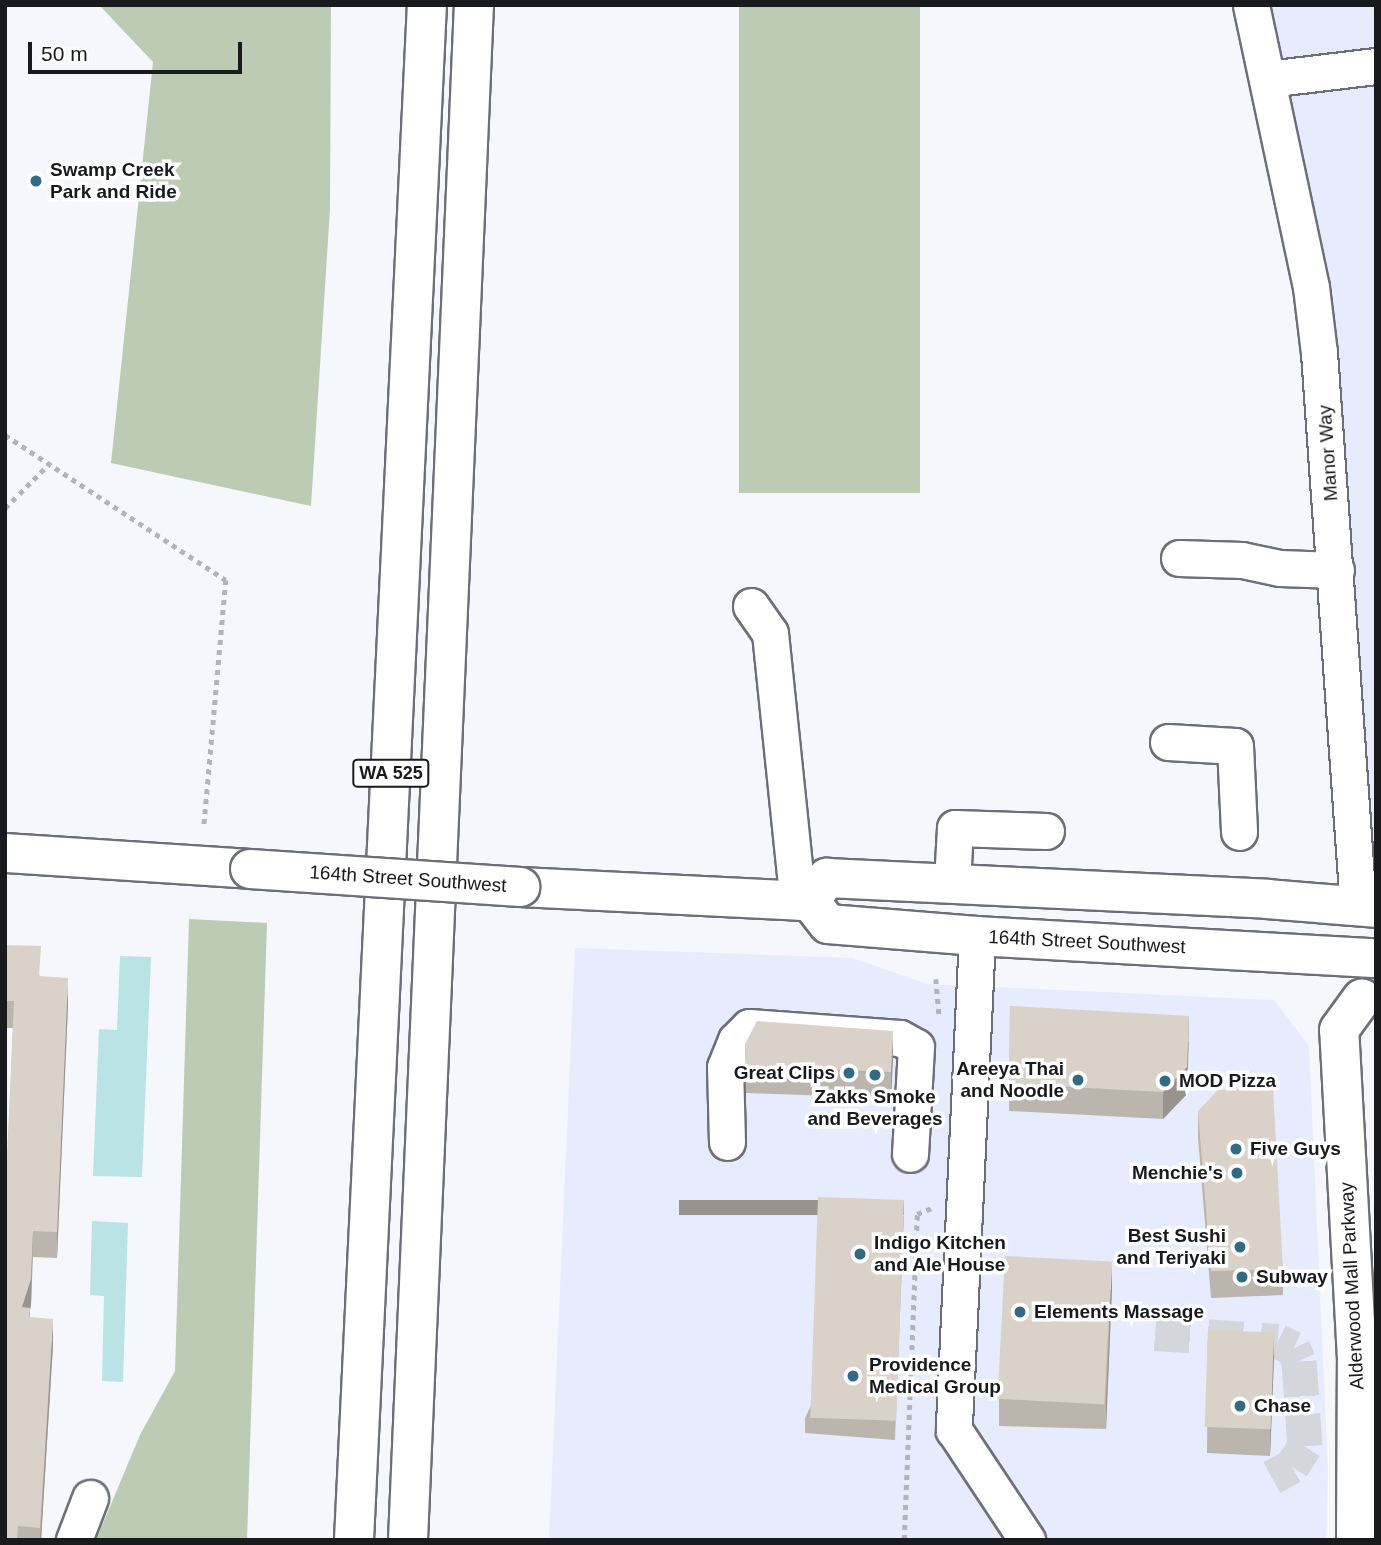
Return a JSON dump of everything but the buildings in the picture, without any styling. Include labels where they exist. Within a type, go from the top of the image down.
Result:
[{"type":"main road","name":"WA 525","points":[[354,1540],[427,5]]},
{"type":"main road","name":"WA 525","points":[[408,1540],[474,5]]},
{"type":"main road","name":"164th Street Southwest","points":[[5,853],[520,887],[804,902],[828,924],[976,936],[1367,957]]},
{"type":"main road","points":[[804,902],[827,878],[1367,907]]},
{"type":"main road","name":"Alderwood Mall Parkway","points":[[1356,1540],[1357,1359],[1339,1030],[1369,1006],[1367,907]]},
{"type":"street","name":"Manor Way","points":[[1251,5],[1311,287],[1325,402],[1336,570],[1367,907]]},
{"type":"street","points":[[1268,79],[1376,66]]},
{"type":"street","points":[[1179,558],[1242,560],[1280,568],[1336,570]]},
{"type":"street","points":[[751,606],[770,633],[804,902]]},
{"type":"street","points":[[1168,742],[1235,746],[1239,832]]},
{"type":"street","points":[[952,883],[955,828],[1046,831]]},
{"type":"street","points":[[976,936],[954,1430],[1027,1540]]},
{"type":"street","points":[[727,1142],[725,1067],[736,1040],[749,1027],[900,1038],[916,1047],[910,1154]]},
{"type":"street","points":[[74,1540],[90,1498]]},
{"type":"path","points":[[5,435],[226,580],[204,827]]},
{"type":"path","points":[[5,508],[50,464]]},
{"type":"path","points":[[936,979],[940,1027]]},
{"type":"path","points":[[904,1540],[917,1214],[934,1208],[934,1196]]},
{"type":"shaded area","points":[[1251,5],[1376,5],[1376,847],[1350,788],[1325,402]]},
{"type":"shaded area","points":[[575,948],[852,958],[928,984],[1274,1000],[1309,1046],[1328,1472],[1326,1540],[549,1540]]},
{"type":"shaded area","points":[[120,956],[151,957],[142,1177],[93,1176],[99,1029],[117,1030]]},
{"type":"shaded area","points":[[92,1221],[128,1223],[123,1382],[102,1381],[104,1296],[90,1295]]},
{"type":"green space","points":[[99,5],[331,5],[330,209],[311,506],[111,463],[153,62]]},
{"type":"green space","points":[[739,5],[920,5],[920,493],[739,493]]},
{"type":"green space","points":[[189,919],[267,923],[247,1540],[96,1540],[140,1435],[175,1371]]},
{"type":"tunnel","points":[[1155,1333],[1278,1341],[1293,1348],[1299,1361],[1305,1446],[1292,1466],[1272,1477]]},
{"type":"place","name":"Swamp Creek Park and Ride","points":[[36,181]]},
{"type":"place","name":"Great Clips","points":[[849,1073]]},
{"type":"place","name":"Zakks Smoke and Beverages","points":[[875,1075]]},
{"type":"place","name":"Areeya Thai and Noodle","points":[[1078,1080]]},
{"type":"place","name":"MOD Pizza","points":[[1165,1081]]},
{"type":"place","name":"Five Guys","points":[[1236,1149]]},
{"type":"place","name":"Menchie's","points":[[1237,1173]]},
{"type":"place","name":"Best Sushi and Teriyaki","points":[[1240,1247]]},
{"type":"place","name":"Indigo Kitchen and Ale House","points":[[860,1254]]},
{"type":"place","name":"Subway","points":[[1242,1277]]},
{"type":"place","name":"Elements Massage","points":[[1020,1312]]},
{"type":"place","name":"Providence Medical Group","points":[[853,1376]]},
{"type":"place","name":"Chase","points":[[1240,1406]]}]
